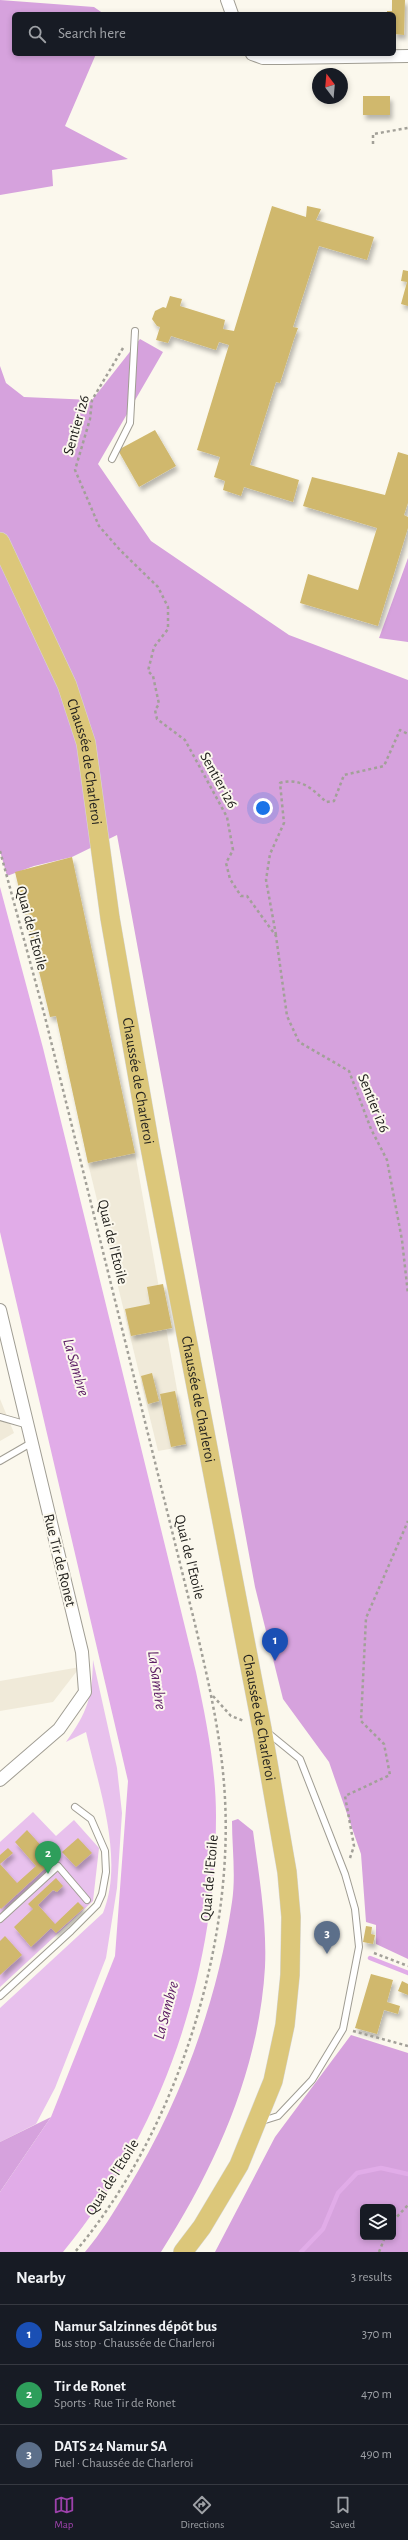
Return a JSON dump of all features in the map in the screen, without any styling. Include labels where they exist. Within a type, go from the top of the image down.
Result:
[{"type":"main road","name":"Chaussée de Charleroi","points":[[0,542],[67,685],[86,743],[110,918],[150,1147],[277,1810],[291,1917],[290,1975],[285,2025],[273,2081],[239,2165],[202,2227],[183,2252]]},
{"type":"street","points":[[227,0],[231,12]]},
{"type":"street","points":[[258,56],[263,58],[284,58],[408,56]]},
{"type":"street","name":"Rue Tir de Ronet","points":[[0,1310],[82,1652],[85,1692],[59,1729],[0,1780]]},
{"type":"lane","points":[[112,460],[130,423],[135,331]]},
{"type":"lane","points":[[0,1418],[28,1425]]},
{"type":"lane","points":[[0,1462],[31,1443]]},
{"type":"lane","points":[[257,2122],[278,2116],[312,2080],[343,2029],[360,1947],[356,1909],[345,1874],[300,1759],[262,1729]]},
{"type":"lane","points":[[0,1996],[97,1905],[102,1894],[106,1872],[105,1851],[91,1819],[75,1807]]},
{"type":"lane","points":[[0,1919],[58,1866],[87,1900]]},
{"type":"path","points":[[373,144],[373,134],[408,128]]},
{"type":"path","name":"Sentier i26","points":[[135,331],[92,400],[90,419],[75,470],[99,526],[120,550],[158,587],[168,607],[168,629],[154,647],[148,672],[153,676],[159,704],[155,710],[157,719],[184,740],[214,792],[228,824],[233,850],[226,863],[230,879],[242,896],[247,896],[276,936],[287,1016],[299,1042],[349,1071],[372,1129],[387,1160],[402,1240],[408,1294]]},
{"type":"path","points":[[276,936],[266,880],[270,854],[284,823],[280,783],[291,780],[313,788],[326,802],[334,801],[344,775],[384,766],[400,730],[408,734]]},
{"type":"path","name":"Quai de l'Etoile","points":[[0,851],[46,1017],[212,1696],[225,1799],[223,1880],[213,1948],[197,2018],[167,2100],[133,2169],[75,2252]]},
{"type":"path","points":[[345,1874],[354,1846],[345,1796],[390,1775],[384,1744],[361,1721],[366,1618],[408,1521]]},
{"type":"path","points":[[212,1696],[231,1716],[262,1729]]},
{"type":"path","points":[[374,1953],[408,1966]]},
{"type":"path","points":[[343,2029],[408,2046]]},
{"type":"path","points":[[396,2218],[408,2205]]},
{"type":"path","points":[[379,2252],[384,2240]]},
{"type":"shaded area","points":[[0,0],[94,7],[101,12],[12,12],[12,56],[95,56],[65,126],[128,159],[52,170],[53,186],[0,195]]},
{"type":"shaded area","points":[[140,339],[163,352],[98,464],[151,541],[289,635],[408,680],[408,1959],[376,1944],[376,1925],[366,1922],[361,1854],[329,1762],[283,1699],[255,1587],[117,835],[72,857],[34,866],[7,876],[0,851],[0,366],[6,383],[24,397],[92,400]]},
{"type":"shaded area","points":[[408,558],[408,642],[379,638]]},
{"type":"shaded area","points":[[72,857],[135,1153],[187,1446],[158,1451],[88,1163],[28,869]]},
{"type":"shaded area","points":[[0,1399],[14,1433],[0,1441]]},
{"type":"shaded area","points":[[93,1660],[117,1768],[122,1813],[117,1888],[106,1958],[55,2088],[36,2124],[0,2142],[0,2008],[103,1913],[109,1892],[111,1869],[107,1822],[86,1732],[66,1742],[84,1712],[87,1704],[90,1694]]},
{"type":"shaded area","points":[[80,1667],[53,1702],[0,1711],[0,1681]]},
{"type":"shaded area","points":[[33,1812],[56,1836],[74,1820],[99,1848],[93,1901],[0,1987],[0,1842]]},
{"type":"shaded area","points":[[238,1819],[253,1831],[265,1933],[265,1967],[261,2005],[254,2043],[244,2080],[231,2116],[200,2186],[161,2252],[85,2252],[112,2214],[146,2157],[180,2088],[194,2052],[217,1978],[225,1940],[233,1892],[234,1872],[232,1821]]},
{"type":"shaded area","points":[[351,2035],[408,2053],[408,2252],[215,2252],[275,2137]]},
{"type":"shaded area","points":[[51,2117],[0,2192],[0,2142]]},
{"type":"water","name":"La Sambre","points":[[0,887],[43,1048],[196,1672],[210,1744],[216,1798],[214,1875],[206,1933],[194,1991],[177,2048],[155,2102],[129,2155],[98,2205],[63,2252],[0,2252],[0,2192],[51,2117],[115,1956],[128,1781],[0,1232]]},
{"type":"building","points":[[392,0],[405,0],[404,35],[396,34],[396,12],[387,12],[392,11]]},
{"type":"building","points":[[363,96],[390,96],[390,115],[363,115]]},
{"type":"building","points":[[272,206],[306,217],[307,206],[321,209],[316,220],[374,237],[367,260],[319,246],[293,327],[298,328],[280,383],[276,382],[250,465],[299,480],[293,502],[244,487],[241,496],[223,490],[225,481],[214,477],[220,457],[197,450],[229,345],[219,342],[216,350],[171,336],[168,343],[156,340],[160,327],[157,326],[152,319],[155,311],[163,307],[166,308],[170,296],[182,299],[180,306],[225,320],[223,329],[234,331]]},
{"type":"building","points":[[403,270],[408,271],[408,306],[401,304],[407,282],[401,281]]},
{"type":"building","points":[[155,430],[176,466],[139,487],[118,450]]},
{"type":"building","points":[[398,452],[408,455],[408,503],[404,515],[408,517],[408,528],[378,626],[300,603],[308,574],[358,590],[377,528],[303,506],[312,477],[385,495]]},
{"type":"building","points":[[72,857],[135,1153],[88,1163],[56,1016],[50,1017],[15,872]]},
{"type":"building","points":[[163,1284],[172,1328],[131,1336],[125,1309],[150,1304],[147,1287]]},
{"type":"building","points":[[152,1373],[159,1401],[148,1404],[141,1376]]},
{"type":"building","points":[[175,1391],[186,1444],[171,1447],[160,1394]]},
{"type":"building","points":[[27,1830],[54,1860],[1,1909],[0,1864],[17,1883],[36,1866],[15,1842]]},
{"type":"building","points":[[78,1838],[92,1853],[76,1867],[62,1852]]},
{"type":"building","points":[[8,1848],[13,1853],[0,1864],[0,1855]]},
{"type":"building","points":[[56,1878],[63,1886],[57,1892],[53,1890],[38,1905],[55,1924],[78,1902],[84,1908],[56,1933],[51,1928],[31,1947],[14,1927],[33,1909],[28,1904]]},
{"type":"building","points":[[366,1926],[372,1927],[371,1934],[375,1935],[373,1944],[363,1942]]},
{"type":"building","points":[[5,1936],[22,1955],[0,1975],[0,1941]]},
{"type":"building","points":[[371,1974],[393,1980],[387,2002],[400,2006],[398,2014],[384,2010],[377,2034],[355,2028]]},
{"type":"building","points":[[402,1981],[408,1984],[408,1995],[398,1991]]},
{"type":"waterway","points":[[370,1958],[408,1973]]},
{"type":"waterway","points":[[301,2252],[323,2229],[338,2193],[357,2173],[381,2168],[408,2174]]},
{"type":"place","name":"Namur Salzinnes dépôt bus","points":[[275,1661]]},
{"type":"place","name":"Tir de Ronet","points":[[48,1874]]},
{"type":"place","name":"DATS 24 Namur SA","points":[[327,1954]]}]
